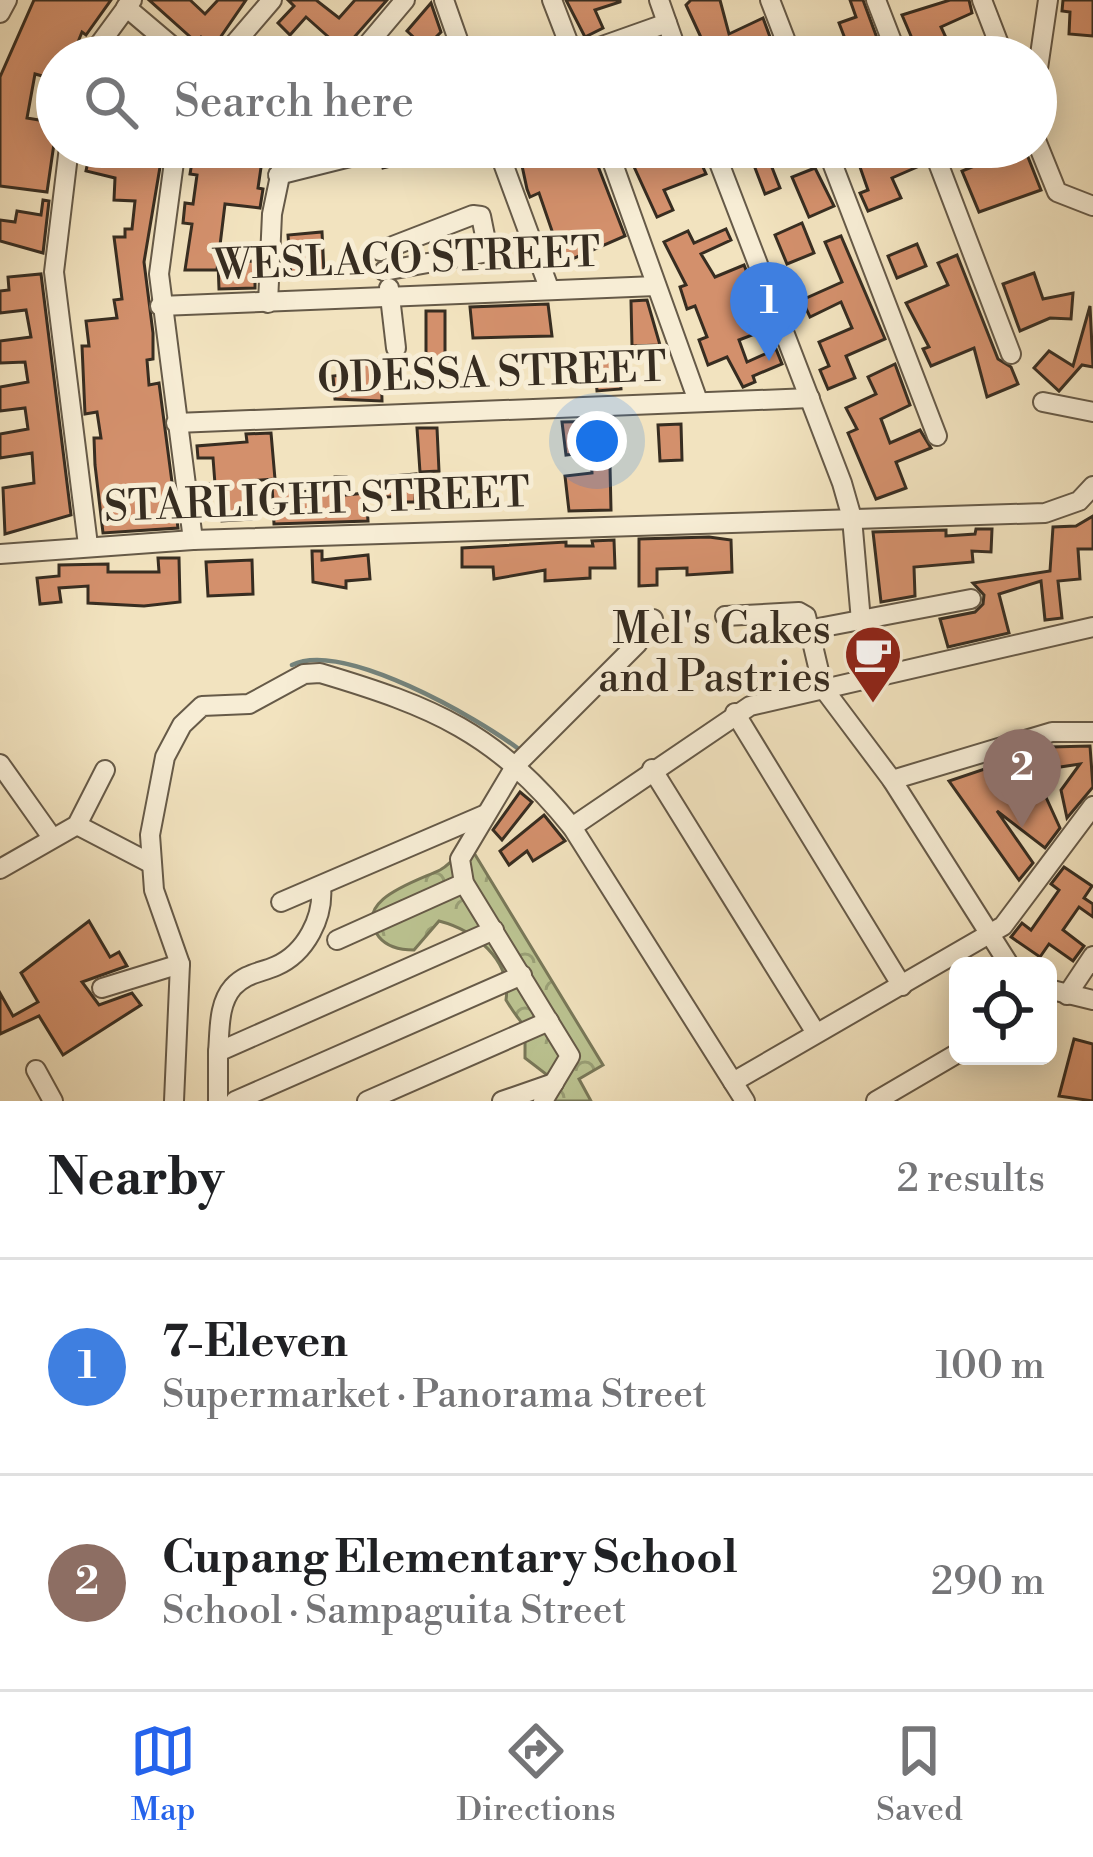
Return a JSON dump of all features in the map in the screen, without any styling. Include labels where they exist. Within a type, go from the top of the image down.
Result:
[{"type":"street","points":[[0,13],[7,0]]},
{"type":"street","points":[[241,36],[272,0]]},
{"type":"street","points":[[375,36],[405,0]]},
{"type":"street","points":[[444,0],[457,36]]},
{"type":"street","points":[[552,0],[566,36]]},
{"type":"street","points":[[659,0],[672,36]]},
{"type":"street","points":[[770,0],[783,36]]},
{"type":"street","points":[[876,0],[890,36]]},
{"type":"street","points":[[982,0],[996,36]]},
{"type":"street","points":[[1043,36],[1048,0]]},
{"type":"street","points":[[105,36],[129,3],[163,36]]},
{"type":"street","points":[[631,36],[667,23]]},
{"type":"street","points":[[66,168],[54,272],[88,545]]},
{"type":"street","points":[[173,168],[161,238],[160,306],[193,540]]},
{"type":"street","points":[[268,303],[280,168]]},
{"type":"street","points":[[278,175],[306,168]]},
{"type":"street","points":[[505,168],[549,288]]},
{"type":"street","points":[[614,168],[698,401]]},
{"type":"street","points":[[721,168],[852,518],[861,621]]},
{"type":"street","points":[[834,168],[938,436]]},
{"type":"street","points":[[940,168],[1011,354]]},
{"type":"street","points":[[1047,168],[1057,192],[1093,206]]},
{"type":"street","points":[[472,214],[481,217],[487,246],[483,253],[380,253],[472,214]]},
{"type":"street","points":[[380,253],[396,348]]},
{"type":"street","name":"WESLACO STREET","points":[[160,306],[656,286]]},
{"type":"street","name":"ODESSA STREET","points":[[176,423],[810,398]]},
{"type":"street","points":[[1043,402],[1093,412]]},
{"type":"street","name":"STARLIGHT STREET","points":[[0,554],[193,540],[1045,513],[1079,501],[1093,486]]},
{"type":"street","points":[[813,629],[971,599]]},
{"type":"street","points":[[725,616],[799,612],[813,629],[823,688],[892,780],[1004,957]]},
{"type":"street","points":[[543,1101],[570,1056],[459,872],[465,850],[516,765],[637,644],[653,620]]},
{"type":"street","points":[[572,827],[735,713],[778,696],[1093,627]]},
{"type":"street","points":[[174,1101],[180,964],[149,863],[165,757],[182,725],[210,703],[257,702],[304,674],[341,680],[444,715],[516,765],[572,827],[745,1101]]},
{"type":"street","points":[[735,713],[902,986]]},
{"type":"street","points":[[892,780],[1052,732],[1093,731]]},
{"type":"street","points":[[0,764],[52,836]]},
{"type":"street","points":[[0,869],[77,825],[105,770]]},
{"type":"street","points":[[652,770],[816,1033]]},
{"type":"street","points":[[733,1082],[990,935],[1025,902],[1093,806]]},
{"type":"street","points":[[281,902],[486,814]]},
{"type":"street","points":[[77,825],[149,863]]},
{"type":"street","points":[[452,830],[465,850]]},
{"type":"street","points":[[337,940],[464,884]]},
{"type":"street","points":[[218,1101],[222,1007],[231,989],[245,977],[290,957],[314,929],[322,905],[321,886]]},
{"type":"street","points":[[218,1052],[494,930]]},
{"type":"street","points":[[1058,992],[1093,956]]},
{"type":"street","points":[[102,988],[180,964]]},
{"type":"street","points":[[235,1101],[522,975]]},
{"type":"street","points":[[1058,992],[1093,1000]]},
{"type":"street","points":[[367,1101],[549,1021]]},
{"type":"street","points":[[876,1101],[949,1058]]},
{"type":"street","points":[[36,1070],[52,1101]]},
{"type":"street","points":[[911,1080],[916,1101]]},
{"type":"street","points":[[502,1101],[554,1083]]},
{"type":"green space","points":[[468,843],[603,1065],[579,1079],[591,1101],[551,1101],[546,1074],[525,1058],[525,1030],[506,1000],[503,972],[477,939],[439,921],[414,950],[404,950],[383,941],[372,924],[380,902],[444,868]]},
{"type":"building","points":[[34,0],[111,0],[86,35],[36,36],[36,74],[27,118],[36,120],[36,168],[50,168],[47,192],[0,186],[0,77]]},
{"type":"building","points":[[149,0],[190,0],[205,14],[218,0],[246,0],[221,36],[189,36]]},
{"type":"building","points":[[288,0],[316,0],[339,18],[355,0],[387,0],[355,36],[327,36],[306,17],[290,35],[278,23],[294,6]]},
{"type":"building","points":[[566,0],[620,0],[595,10],[603,28],[584,36]]},
{"type":"building","points":[[691,0],[720,0],[729,34],[763,18],[770,36],[700,36],[686,5]]},
{"type":"building","points":[[850,0],[863,0],[876,36],[844,36],[839,23],[856,17]]},
{"type":"building","points":[[950,0],[969,0],[972,13],[941,27],[945,36],[911,36],[902,15]]},
{"type":"building","points":[[1063,0],[1093,0],[1093,36],[1069,34],[1070,12],[1062,11]]},
{"type":"building","points":[[431,3],[441,32],[412,36],[407,31]]},
{"type":"building","points":[[160,168],[144,262],[153,333],[153,359],[147,360],[149,385],[159,383],[178,528],[103,533],[94,438],[101,438],[97,412],[85,414],[82,346],[89,346],[86,321],[117,318],[114,300],[122,299],[114,237],[125,237],[125,229],[132,229],[135,201],[114,200],[115,178],[86,171]]},
{"type":"building","points":[[191,168],[261,168],[260,208],[225,204],[217,270],[185,270],[192,224],[183,223],[185,203],[193,204],[197,175],[190,174]]},
{"type":"building","points":[[522,168],[599,168],[625,236],[563,263],[539,193],[530,197]]},
{"type":"building","points":[[635,168],[703,168],[706,174],[664,190],[673,210],[657,217]]},
{"type":"building","points":[[755,168],[772,168],[780,188],[765,194]]},
{"type":"building","points":[[815,168],[834,206],[809,217],[792,177]]},
{"type":"building","points":[[860,168],[915,168],[892,178],[901,198],[868,211],[860,193],[868,190]]},
{"type":"building","points":[[1032,168],[1041,190],[979,212],[962,171]]},
{"type":"building","points":[[43,200],[49,201],[43,253],[0,241],[0,220],[15,222],[17,211],[41,215]]},
{"type":"building","points":[[802,223],[814,253],[787,264],[775,235]]},
{"type":"building","points":[[726,229],[731,240],[701,254],[715,277],[744,265],[750,280],[738,285],[748,310],[760,306],[768,329],[739,340],[747,362],[776,349],[782,364],[753,376],[755,382],[743,387],[727,357],[708,365],[699,340],[707,337],[695,306],[687,309],[680,287],[686,285],[664,242],[688,231],[694,243]]},
{"type":"building","points":[[322,232],[324,273],[291,275],[288,235]]},
{"type":"building","points":[[841,236],[885,339],[846,356],[855,378],[828,389],[820,370],[829,366],[819,342],[852,328],[841,302],[810,317],[802,300],[842,282],[825,242]]},
{"type":"building","points":[[917,244],[926,266],[897,278],[888,256]]},
{"type":"building","points":[[957,255],[998,359],[1011,367],[1018,384],[987,397],[974,348],[931,366],[923,349],[929,347],[906,303],[948,285],[938,263]]},
{"type":"building","points":[[255,261],[255,288],[219,289],[218,262]]},
{"type":"building","points":[[1034,273],[1043,299],[1073,293],[1071,319],[1050,318],[1020,331],[1003,284]]},
{"type":"building","points":[[41,274],[71,515],[5,534],[3,488],[34,483],[32,453],[0,458],[0,434],[28,429],[25,408],[0,411],[0,387],[28,382],[25,362],[0,363],[0,341],[31,337],[26,310],[0,313],[0,291],[9,290],[8,277]]},
{"type":"building","points":[[647,300],[660,345],[632,346],[631,301]]},
{"type":"building","points":[[548,304],[552,336],[473,338],[470,307]]},
{"type":"building","points":[[1090,306],[1093,367],[1082,365],[1059,391],[1034,368],[1049,351],[1073,366]]},
{"type":"building","points":[[426,311],[445,311],[445,354],[456,354],[457,373],[426,374]]},
{"type":"building","points":[[618,352],[621,389],[597,391],[594,353]]},
{"type":"building","points":[[381,360],[382,401],[335,399],[333,376],[360,373],[359,361]]},
{"type":"building","points":[[895,364],[910,405],[881,419],[890,443],[920,430],[931,448],[896,462],[906,488],[876,499],[848,433],[857,429],[846,408],[876,394],[868,377]]},
{"type":"building","points":[[609,421],[611,510],[569,511],[565,476],[592,473],[591,452],[566,455],[562,422]]},
{"type":"building","points":[[681,424],[682,460],[660,461],[658,425]]},
{"type":"building","points":[[417,428],[437,428],[439,471],[420,472]]},
{"type":"building","points":[[271,433],[275,479],[249,481],[251,519],[222,521],[220,493],[207,494],[207,484],[215,484],[213,458],[198,458],[197,446],[247,442],[246,434]]},
{"type":"building","points":[[416,474],[415,502],[403,502],[403,496],[370,498],[369,478]]},
{"type":"building","points":[[335,477],[346,477],[345,495],[366,493],[368,521],[274,524],[272,484],[294,483],[294,492],[335,490]]},
{"type":"building","points":[[1093,516],[1093,549],[1078,549],[1080,579],[1058,581],[1062,618],[1045,620],[1041,581],[999,594],[1009,633],[948,647],[940,619],[975,612],[983,604],[984,595],[973,583],[1050,571],[1053,527],[1076,526]]},
{"type":"building","points":[[976,529],[992,529],[991,552],[972,551],[973,562],[914,567],[915,596],[881,602],[873,532],[946,530],[946,536],[975,534]]},
{"type":"building","points":[[639,539],[731,540],[732,572],[687,575],[687,568],[657,569],[657,585],[639,586]]},
{"type":"building","points":[[614,540],[615,568],[590,568],[590,578],[545,581],[545,570],[494,579],[493,567],[462,567],[462,548],[566,542],[566,546],[593,546],[592,541]]},
{"type":"building","points":[[312,551],[322,551],[322,560],[368,555],[370,579],[346,581],[346,588],[313,582]]},
{"type":"building","points":[[158,558],[179,558],[180,602],[144,606],[88,603],[88,586],[59,588],[61,602],[40,604],[37,578],[59,576],[59,565],[108,564],[108,572],[159,572]]},
{"type":"building","points":[[252,560],[253,594],[208,596],[206,562]]},
{"type":"building","points":[[1090,746],[1093,787],[1067,818],[1061,790],[1080,764],[1034,771],[1060,828],[1045,848],[997,811],[1033,863],[1019,880],[949,781],[1050,747]]},
{"type":"building","points":[[520,792],[532,802],[502,840],[493,830]]},
{"type":"building","points":[[544,815],[565,841],[533,861],[527,851],[509,865],[500,851]]},
{"type":"building","points":[[1064,867],[1092,886],[1084,898],[1093,904],[1093,917],[1079,907],[1063,930],[1084,946],[1073,961],[1049,944],[1040,957],[1011,937],[1022,923],[1031,930],[1059,890],[1051,884]]},
{"type":"building","points":[[89,921],[110,957],[119,952],[127,966],[82,982],[99,1005],[132,993],[141,1005],[63,1055],[39,1016],[0,1034],[0,993],[13,1016],[38,1002],[21,973]]},
{"type":"building","points":[[1074,1039],[1093,1044],[1093,1101],[1059,1096]]},
{"type":"waterway","points":[[292,665],[315,660],[375,672],[443,702],[520,750]]},
{"type":"place","name":"7-Eleven","points":[[769,361]]},
{"type":"place","name":"Mel's Cakes and Pastries","points":[[873,705]]},
{"type":"place","name":"Cupang Elementary School","points":[[1022,828]]}]
